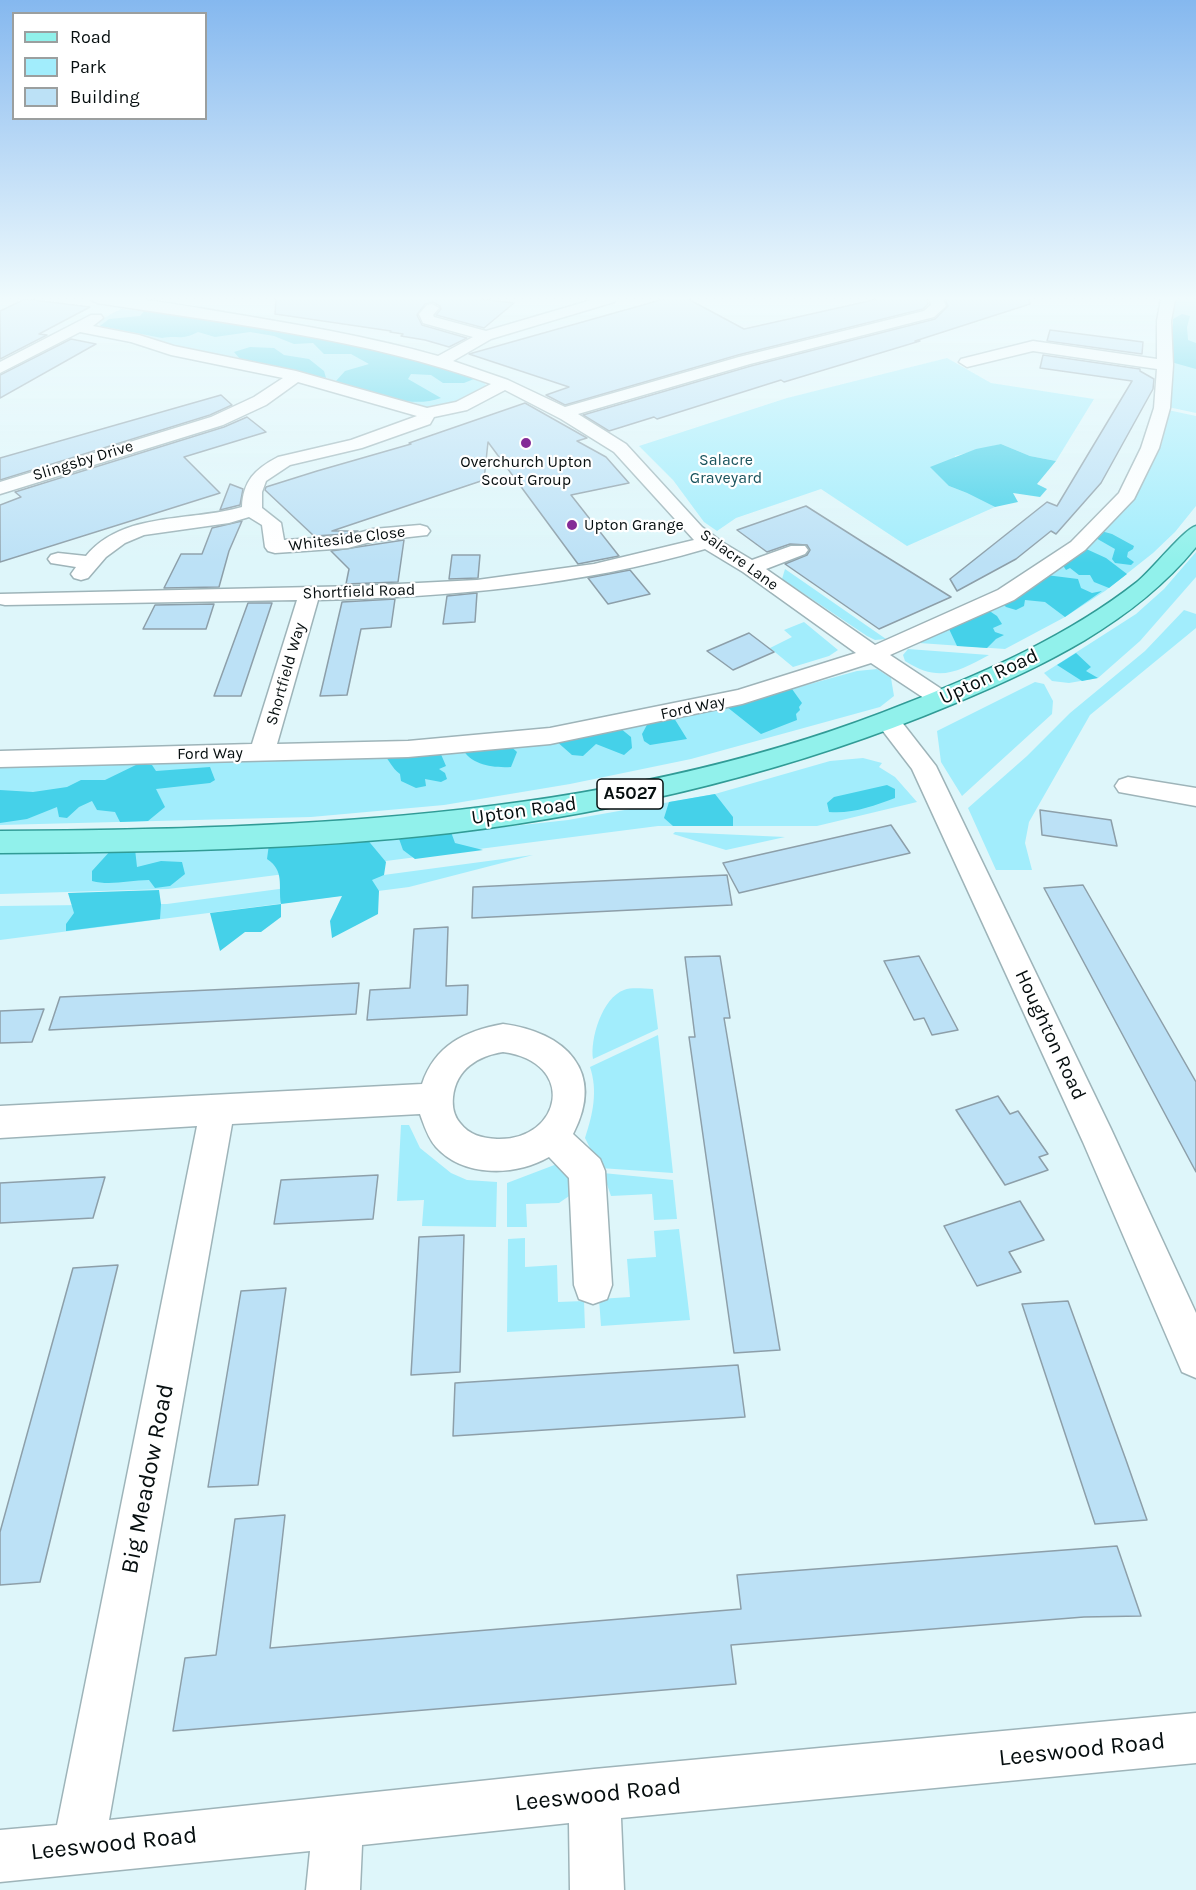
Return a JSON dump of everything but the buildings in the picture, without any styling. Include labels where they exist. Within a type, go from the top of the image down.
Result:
[{"type":"main road","name":"Upton Road","points":[[0,842],[127,841],[382,828],[521,812],[617,797],[699,778],[888,722],[1018,665],[1078,634],[1114,611],[1170,565],[1196,533]]},
{"type":"street","name":"Slingsby Drive","points":[[0,488],[217,421],[261,401],[281,387]]},
{"type":"street","points":[[336,387],[427,413],[461,406],[498,387]]},
{"type":"street","name":"Salacre Lane","points":[[511,387],[607,438],[624,451],[682,517],[708,542],[750,568],[872,655],[941,699]]},
{"type":"street","points":[[563,413],[647,387]]},
{"type":"street","name":"Ford Way","points":[[0,759],[408,749],[550,736],[742,697],[872,655],[1006,595],[1078,546],[1127,495],[1150,448],[1162,408],[1164,387]]},
{"type":"street","points":[[58,559],[85,568],[108,545],[130,534],[156,525],[221,518],[252,510],[254,484],[269,468],[284,461],[386,434],[424,420],[427,413]]},
{"type":"street","name":"Whiteside Close","points":[[252,510],[271,524],[272,553],[348,542],[373,535],[421,530]]},
{"type":"street","name":"Shortfield Road","points":[[5,599],[309,594],[462,587],[566,576],[673,553],[708,542]]},
{"type":"street","points":[[750,568],[798,550]]},
{"type":"street","name":"Shortfield Way","points":[[262,753],[309,594]]},
{"type":"street","name":"Houghton Road","points":[[888,722],[923,766],[1099,1140],[1196,1358]]},
{"type":"street","points":[[1128,786],[1196,797]]},
{"type":"street","points":[[503,1038],[528,1041],[549,1052],[563,1069],[570,1092],[565,1116],[551,1136],[530,1150],[502,1157],[473,1153],[452,1141],[439,1124],[434,1098],[441,1075],[456,1056],[475,1044],[503,1038]]},
{"type":"street","points":[[0,1122],[434,1098]]},
{"type":"street","name":"Big Meadow Road","points":[[78,1849],[219,1109]]},
{"type":"street","points":[[551,1136],[587,1171],[593,1285]]},
{"type":"street","name":"Leeswood Road","points":[[0,1856],[594,1795],[1196,1738]]},
{"type":"street","points":[[594,1795],[597,1890]]},
{"type":"street","points":[[333,1890],[338,1821]]},
{"type":"green space","points":[[356,387],[487,387],[458,401],[427,408]]},
{"type":"green space","name":"Salacre Graveyard","points":[[830,387],[1018,387],[1094,399],[1056,461],[1030,456],[1001,444],[955,456],[949,486],[995,507],[907,546],[821,489],[736,518],[717,531],[704,522],[673,480],[639,446],[787,398]]},
{"type":"green space","points":[[1169,387],[1196,387],[1196,413],[1168,407]]},
{"type":"green space","points":[[1168,410],[1196,416],[1196,506],[1175,532],[1153,553],[1105,591],[1065,617],[1005,649],[919,643],[997,606],[1114,518],[1139,489],[1162,443]]},
{"type":"green space","points":[[1196,552],[1196,577],[1140,641],[1098,678],[1069,683],[1052,681],[1044,673],[1136,614],[1164,589]]},
{"type":"green space","points":[[785,569],[886,639],[875,640],[867,636],[782,579]]},
{"type":"green space","points":[[1184,610],[1196,614],[1196,628],[1090,715],[1029,822],[1025,843],[1032,870],[996,870],[968,808],[1027,756],[1070,713],[1145,651]]},
{"type":"green space","points":[[804,622],[838,650],[829,656],[793,667],[770,648],[792,637],[784,630]]},
{"type":"green space","points":[[908,649],[989,655],[957,670],[938,673],[917,668],[905,661],[903,655]]},
{"type":"green space","points":[[877,669],[891,678],[894,696],[880,707],[691,759],[570,784],[444,805],[311,817],[0,825],[0,763],[555,740],[716,710],[857,671]]},
{"type":"green space","points":[[1035,682],[1044,684],[1053,701],[1052,714],[962,796],[941,762],[937,731]]},
{"type":"green space","points":[[863,758],[882,763],[879,767],[895,777],[917,802],[817,826],[658,826],[168,889],[0,894],[0,852],[366,838],[495,828],[568,820],[715,794],[830,761]]},
{"type":"green space","points":[[675,832],[785,837],[726,850],[673,834]]},
{"type":"green space","points":[[533,855],[409,887],[0,940],[0,906],[167,904]]},
{"type":"green space","points":[[627,989],[653,989],[658,1029],[593,1059],[593,1041],[596,1030],[609,1001],[616,994]]},
{"type":"green space","points":[[658,1035],[673,1173],[600,1168],[585,1138],[594,1102],[594,1085],[590,1067]]},
{"type":"green space","points":[[401,1125],[409,1125],[420,1148],[451,1173],[467,1180],[497,1182],[496,1227],[422,1226],[424,1200],[397,1201]]},
{"type":"green space","points":[[557,1164],[568,1171],[572,1194],[559,1203],[526,1204],[527,1227],[507,1227],[507,1183]]},
{"type":"green space","points":[[603,1173],[673,1180],[677,1219],[654,1220],[652,1194],[611,1196]]},
{"type":"green space","points":[[679,1229],[690,1320],[601,1326],[599,1299],[630,1297],[627,1259],[656,1257],[654,1231]]},
{"type":"green space","points":[[525,1238],[525,1267],[557,1265],[558,1302],[584,1301],[585,1328],[507,1332],[508,1239]]},
{"type":"shaded area","points":[[354,387],[422,387],[441,398],[415,402],[374,394]]},
{"type":"shaded area","points":[[1001,444],[1030,456],[1056,461],[1037,484],[1047,489],[1040,497],[1013,493],[1018,502],[995,507],[949,486],[930,467],[976,449]]},
{"type":"shaded area","points":[[1101,531],[1112,534],[1134,546],[1128,552],[1127,557],[1134,562],[1131,565],[1115,563],[1112,559],[1115,549],[1094,537]]},
{"type":"shaded area","points":[[1082,547],[1106,558],[1127,574],[1109,588],[1094,582],[1090,575],[1079,575],[1070,568],[1066,570],[1062,564]]},
{"type":"shaded area","points":[[1046,575],[1078,579],[1081,588],[1092,593],[1102,591],[1065,617],[1045,602],[1025,600],[1024,606],[1016,610],[1002,603]]},
{"type":"shaded area","points":[[988,610],[997,616],[1002,624],[993,628],[995,632],[1004,635],[987,648],[957,646],[949,629]]},
{"type":"shaded area","points":[[1076,653],[1091,667],[1086,671],[1098,678],[1082,681],[1057,665]]},
{"type":"shaded area","points":[[792,689],[802,703],[796,714],[797,720],[761,734],[727,707]]},
{"type":"shaded area","points":[[674,718],[687,739],[650,745],[644,741],[642,734],[648,723]]},
{"type":"shaded area","points":[[620,728],[631,737],[632,748],[624,755],[596,744],[583,756],[572,755],[555,740],[586,734],[591,736],[592,733]]},
{"type":"shaded area","points":[[508,744],[517,752],[511,767],[497,767],[476,762],[462,748]]},
{"type":"shaded area","points":[[440,752],[446,766],[439,769],[445,773],[447,779],[441,782],[425,779],[426,786],[416,788],[401,781],[400,774],[382,754]]},
{"type":"shaded area","points":[[140,763],[152,765],[156,771],[210,767],[215,780],[210,783],[156,789],[165,807],[148,821],[120,822],[115,812],[97,810],[92,801],[79,807],[67,818],[59,817],[57,807],[27,819],[0,823],[0,790],[33,792],[67,787],[81,780],[105,780]]},
{"type":"shaded area","points":[[887,785],[895,789],[895,798],[855,811],[829,812],[827,803],[834,797]]},
{"type":"shaded area","points":[[715,794],[733,817],[733,826],[673,826],[664,818],[669,802]]},
{"type":"shaded area","points":[[451,832],[455,843],[483,850],[415,859],[403,850],[398,836]]},
{"type":"shaded area","points":[[366,838],[386,862],[384,875],[372,880],[379,891],[378,914],[332,938],[330,921],[342,896],[281,904],[279,874],[267,859],[269,844]]},
{"type":"shaded area","points":[[112,849],[135,849],[137,867],[161,861],[182,862],[185,874],[170,886],[155,888],[149,880],[113,883],[92,881],[92,871]]},
{"type":"shaded area","points":[[159,890],[160,919],[66,931],[66,924],[74,913],[68,893]]},
{"type":"shaded area","points":[[281,904],[281,917],[261,932],[245,932],[220,951],[210,913]]},
{"type":"place","name":"Overchurch Upton Scout Group","points":[[526,443]]},
{"type":"place","name":"Upton Grange","points":[[572,525]]}]
